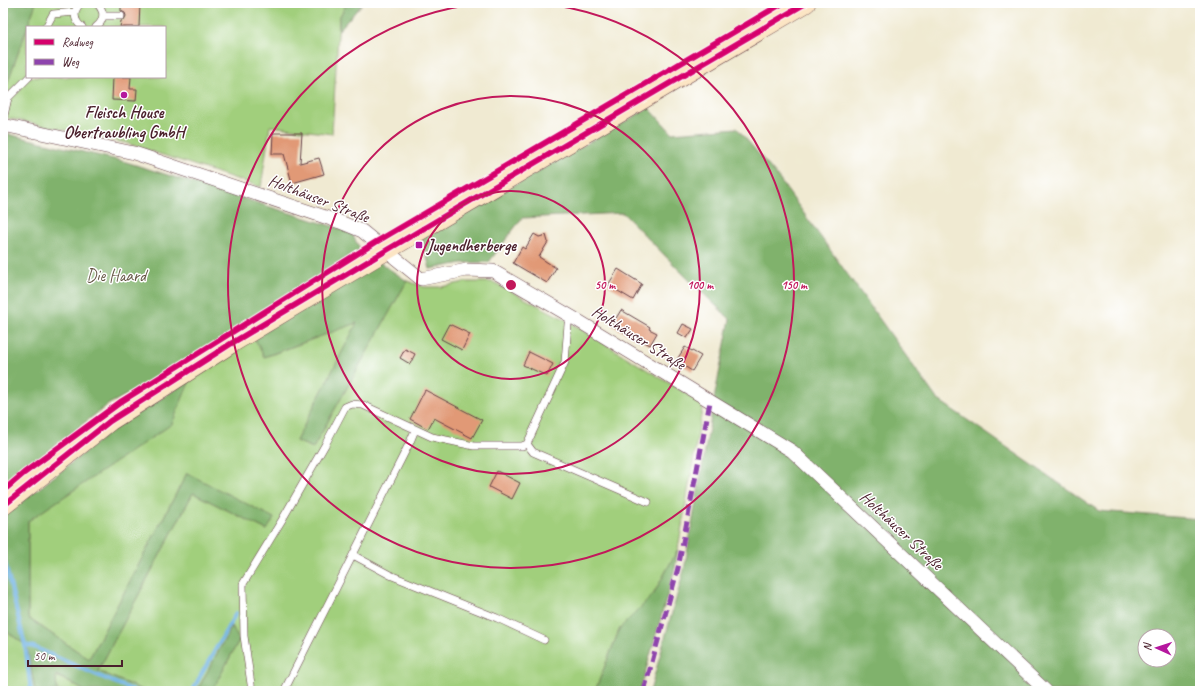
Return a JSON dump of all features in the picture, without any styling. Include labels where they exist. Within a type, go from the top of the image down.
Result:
[{"type":"main road","points":[[3,506],[110,421],[232,343],[806,3]]},
{"type":"street","name":"Holthäuser Straße","points":[[3,125],[134,153],[348,225],[362,231],[421,279],[467,270],[493,271],[572,317],[792,451],[1046,691]]},
{"type":"lane","points":[[81,3],[76,8],[75,12],[76,22],[81,26]]},
{"type":"lane","points":[[96,3],[102,9],[103,16],[101,22],[97,26]]},
{"type":"lane","points":[[47,26],[53,14],[75,12]]},
{"type":"lane","points":[[103,16],[121,16]]},
{"type":"lane","points":[[3,120],[8,98],[28,78]]},
{"type":"lane","points":[[252,691],[244,636],[243,584],[325,445],[344,407],[352,404],[363,406],[432,437],[474,446],[522,446],[527,444],[565,362],[568,324],[572,317]]},
{"type":"lane","points":[[284,691],[415,430]]},
{"type":"lane","points":[[527,444],[533,452],[648,502]]},
{"type":"lane","points":[[353,555],[390,574],[497,618],[544,640]]},
{"type":"green space","points":[[3,3],[36,3],[28,26],[26,26],[26,31],[3,95]]},
{"type":"green space","points":[[36,3],[347,3],[339,18],[332,134],[270,126],[261,187],[126,143],[3,117],[3,95],[26,31],[26,78],[166,78],[166,26],[27,26]]},
{"type":"green space","points":[[347,3],[363,3],[339,30],[339,18]]},
{"type":"green space","points":[[649,108],[672,133],[737,128],[777,176],[937,399],[1099,511],[1200,519],[1200,691],[650,691],[684,570],[715,394],[730,319],[623,213],[522,218],[489,262],[462,263],[430,269],[422,238]]},
{"type":"green space","name":"Die Haard","points":[[3,133],[126,162],[338,228],[352,234],[360,249],[176,369],[109,404],[12,478],[3,487],[3,398],[9,395],[3,386]]},
{"type":"green space","points":[[379,262],[407,281],[313,448],[296,441],[357,323],[264,357],[254,337]]},
{"type":"green space","points":[[407,281],[424,287],[441,287],[465,282],[493,282],[566,320],[703,404],[678,549],[653,595],[620,628],[595,691],[212,691],[239,640],[232,626],[197,691],[145,691],[98,671],[193,493],[267,530],[187,473],[89,659],[28,618],[28,521],[171,424],[190,380],[254,337],[265,357],[358,322],[296,441],[313,448]]},
{"type":"green space","points":[[190,380],[172,424],[28,521],[28,618],[89,659],[187,473],[274,518],[267,530],[193,493],[98,671],[145,691],[85,691],[56,675],[57,691],[35,691],[27,646],[3,629],[3,517],[118,426]]},
{"type":"green space","points":[[678,549],[675,568],[640,691],[595,691],[620,628],[653,595]]},
{"type":"green space","points":[[232,626],[239,640],[212,691],[197,691]]},
{"type":"green space","points":[[3,629],[27,646],[35,691],[3,691]]},
{"type":"green space","points":[[55,675],[85,691],[57,691]]},
{"type":"building","points":[[121,3],[140,3],[139,26],[120,26],[121,21],[124,20],[126,16],[125,13],[121,11]]},
{"type":"building","name":"Fleisch House Obertraubling GmbH","points":[[113,78],[131,78],[130,89],[137,89],[136,101],[112,100]]},
{"type":"building","points":[[273,133],[302,133],[300,163],[319,158],[324,174],[292,183],[284,154],[272,154]]},
{"type":"building","points":[[534,234],[539,237],[546,235],[548,242],[539,257],[556,268],[547,283],[513,263],[522,247],[525,249]]},
{"type":"building","points":[[618,269],[642,284],[633,300],[608,285]]},
{"type":"building","points":[[621,310],[650,327],[649,329],[657,333],[650,345],[635,337],[634,338],[612,325]]},
{"type":"building","points":[[449,324],[470,334],[462,350],[441,339]]},
{"type":"building","points":[[683,324],[693,329],[687,338],[678,333]]},
{"type":"building","points":[[685,347],[701,356],[692,371],[676,361]]},
{"type":"building","points":[[405,349],[415,354],[410,364],[400,358]]},
{"type":"building","points":[[529,352],[553,364],[547,376],[523,365]]},
{"type":"building","points":[[425,390],[482,420],[472,438],[434,418],[428,429],[410,419]]},
{"type":"building","points":[[497,471],[520,483],[512,499],[489,487]]},
{"type":"waterway","points":[[5,563],[25,645],[31,691]]},
{"type":"waterway","points":[[192,691],[236,613]]},
{"type":"waterway","points":[[25,645],[34,647],[135,691]]},
{"type":"marked path","points":[[644,691],[678,568],[710,402]]},
{"type":"cycle path","points":[[3,491],[24,473],[122,401],[376,242],[783,3]]},
{"type":"cycle path","points":[[3,506],[110,421],[232,343],[806,3]]},
{"type":"place","name":"Fleisch House Obertraubling GmbH","points":[[124,95]]},
{"type":"place","name":"Jugendherberge","points":[[419,245]]}]
